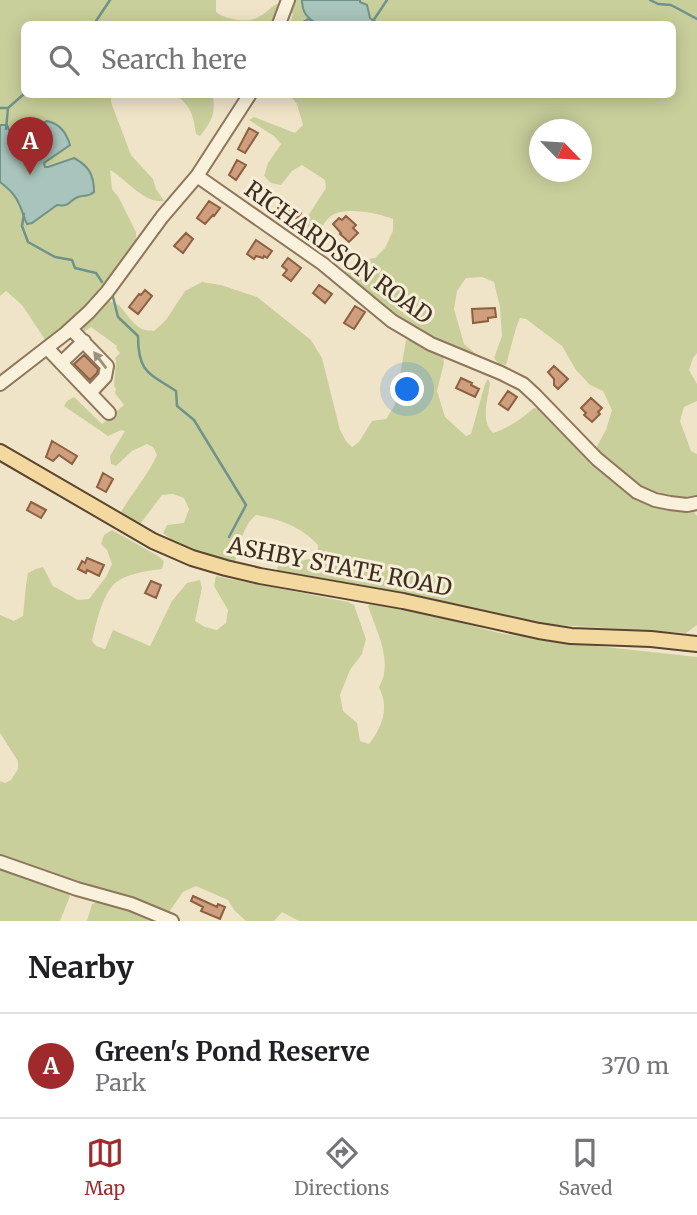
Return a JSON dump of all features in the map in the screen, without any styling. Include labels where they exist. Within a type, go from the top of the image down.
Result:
[{"type":"main road","name":"ASHBY STATE ROAD","points":[[0,453],[145,537],[180,553],[226,568],[403,601],[539,631],[571,636],[651,639],[697,645]]},
{"type":"street","points":[[280,21],[288,0]]},
{"type":"street","points":[[0,384],[71,329],[107,292],[162,217],[197,176],[247,98]]},
{"type":"street","name":"RICHARDSON ROAD","points":[[197,176],[323,264],[392,321],[431,344],[501,373],[527,387],[597,459],[637,492],[670,503],[697,503]]},
{"type":"street","points":[[71,329],[107,366],[105,377],[90,393]]},
{"type":"street","points":[[61,363],[84,341]]},
{"type":"street","points":[[47,348],[109,413]]},
{"type":"street","points":[[0,862],[77,889],[131,904],[173,921]]},
{"type":"green space","points":[[0,0],[216,0],[216,12],[220,15],[244,20],[255,18],[279,3],[281,8],[275,21],[21,21],[21,98],[111,98],[131,155],[153,179],[164,201],[142,195],[110,170],[112,189],[136,232],[136,241],[111,279],[106,280],[97,292],[99,295],[83,313],[46,341],[22,305],[6,291],[0,296]]},
{"type":"green space","points":[[291,0],[697,0],[697,353],[689,370],[697,384],[697,401],[684,407],[680,421],[691,451],[697,454],[697,499],[678,501],[639,490],[599,456],[596,448],[606,430],[612,410],[603,391],[590,385],[576,370],[562,346],[526,319],[520,318],[506,365],[499,364],[494,358],[502,336],[500,307],[494,282],[482,277],[466,278],[457,291],[454,309],[464,344],[476,354],[475,358],[398,322],[344,277],[345,271],[357,261],[375,258],[385,248],[393,231],[393,219],[361,211],[344,211],[326,221],[315,240],[298,240],[297,233],[326,188],[325,180],[302,165],[292,171],[281,185],[271,183],[264,176],[268,163],[281,144],[274,136],[249,120],[254,117],[295,133],[303,125],[297,104],[292,98],[676,98],[676,21],[291,21]]},
{"type":"green space","points":[[179,98],[213,98],[212,117],[200,136],[196,134],[192,116]]},
{"type":"green space","points":[[202,282],[221,285],[257,297],[311,340],[322,358],[340,430],[352,447],[359,442],[372,421],[386,419],[395,405],[406,340],[411,340],[443,354],[444,363],[437,391],[445,417],[466,436],[471,434],[488,379],[490,383],[486,416],[493,433],[509,426],[534,408],[541,409],[626,491],[692,509],[697,516],[697,625],[686,633],[525,623],[372,588],[288,574],[278,571],[281,562],[317,557],[318,545],[305,533],[290,525],[256,515],[245,530],[235,561],[223,560],[187,548],[163,533],[167,525],[184,523],[189,509],[184,498],[173,494],[162,495],[141,523],[131,527],[118,517],[157,455],[153,447],[147,444],[132,451],[116,466],[111,464],[110,456],[125,431],[108,436],[64,406],[74,397],[102,424],[124,405],[115,393],[114,386],[115,358],[120,353],[117,346],[91,327],[82,333],[77,330],[107,301],[118,304],[137,326],[154,331],[166,320],[185,291]]},
{"type":"green space","points":[[112,530],[164,561],[162,569],[128,576],[113,585],[104,599],[98,617],[92,641],[96,646],[105,649],[113,630],[150,646],[172,601],[187,583],[200,580],[202,588],[195,621],[217,630],[226,623],[228,610],[214,586],[216,576],[348,602],[354,605],[366,639],[362,654],[350,670],[340,695],[343,711],[357,723],[360,741],[369,744],[378,731],[383,716],[384,703],[379,687],[385,668],[382,646],[368,606],[371,603],[429,614],[499,633],[697,657],[697,921],[299,921],[282,912],[274,921],[246,921],[228,900],[196,886],[183,892],[167,915],[0,858],[0,781],[5,783],[11,780],[18,769],[18,761],[0,733],[0,615],[14,621],[23,616],[28,573],[43,567],[53,586],[78,600],[89,599],[106,577],[112,564],[107,550],[101,544],[104,535]]},
{"type":"green space","points":[[0,868],[66,891],[70,896],[60,921],[0,921]]},
{"type":"green space","points":[[100,901],[155,921],[87,921],[92,904]]},
{"type":"water","points":[[302,0],[360,0],[367,5],[370,18],[374,21],[313,21],[303,8]]},
{"type":"water","points":[[47,121],[62,129],[70,145],[44,163],[45,167],[74,158],[90,172],[94,192],[67,204],[57,205],[27,224],[16,199],[0,182],[0,125],[7,125],[10,132],[8,143],[15,147],[28,142],[35,129]]},
{"type":"building","points":[[249,128],[258,133],[245,153],[238,149]]},
{"type":"building","points":[[237,160],[246,165],[236,180],[229,175]]},
{"type":"building","points":[[284,200],[301,213],[297,219],[278,208]]},
{"type":"building","points":[[209,201],[220,208],[205,224],[197,218]]},
{"type":"building","points":[[346,216],[356,225],[353,228],[358,233],[349,242],[333,224]]},
{"type":"building","points":[[186,233],[193,239],[183,253],[174,246]]},
{"type":"building","points":[[256,240],[272,251],[267,258],[256,256],[254,259],[247,254]]},
{"type":"building","points":[[288,258],[301,268],[291,281],[283,275],[287,270],[282,266]]},
{"type":"building","points":[[319,285],[332,294],[325,303],[313,293]]},
{"type":"building","points":[[145,290],[152,296],[138,314],[129,307]]},
{"type":"building","points":[[355,306],[365,312],[354,329],[344,323]]},
{"type":"building","points":[[495,308],[496,317],[473,323],[472,309]]},
{"type":"building","points":[[84,355],[98,369],[90,380],[74,364]]},
{"type":"building","points":[[554,366],[568,379],[558,389],[548,372]]},
{"type":"building","points":[[461,378],[479,389],[475,397],[456,388]]},
{"type":"building","points":[[508,391],[517,397],[508,410],[499,404]]},
{"type":"building","points":[[591,398],[602,408],[592,422],[581,408]]},
{"type":"building","points":[[52,441],[77,456],[72,464],[59,455],[53,461],[46,457]]},
{"type":"building","points":[[103,473],[113,479],[106,492],[97,487]]},
{"type":"building","points":[[31,502],[46,510],[41,518],[27,510]]},
{"type":"building","points":[[87,558],[104,565],[99,576],[78,569]]},
{"type":"building","points":[[151,581],[161,585],[156,598],[145,593]]},
{"type":"building","points":[[193,896],[217,907],[218,904],[225,907],[220,919],[201,911],[203,907],[191,901]]},
{"type":"waterway","points":[[96,21],[110,0]]},
{"type":"waterway","points":[[373,21],[387,0]]},
{"type":"waterway","points":[[650,0],[671,5],[697,19]]},
{"type":"waterway","points":[[305,21],[312,21]]},
{"type":"waterway","points":[[0,108],[8,108],[21,97]]},
{"type":"waterway","points":[[6,129],[8,108]]},
{"type":"waterway","points":[[24,214],[22,226],[28,242],[55,257],[72,260],[75,268],[96,273],[102,282]]},
{"type":"waterway","points":[[113,297],[118,317],[138,336],[143,365],[152,375],[176,391],[177,406],[194,420],[246,505],[229,537]]},
{"type":"place","name":"Green's Pond Reserve","points":[[30,175]]}]
